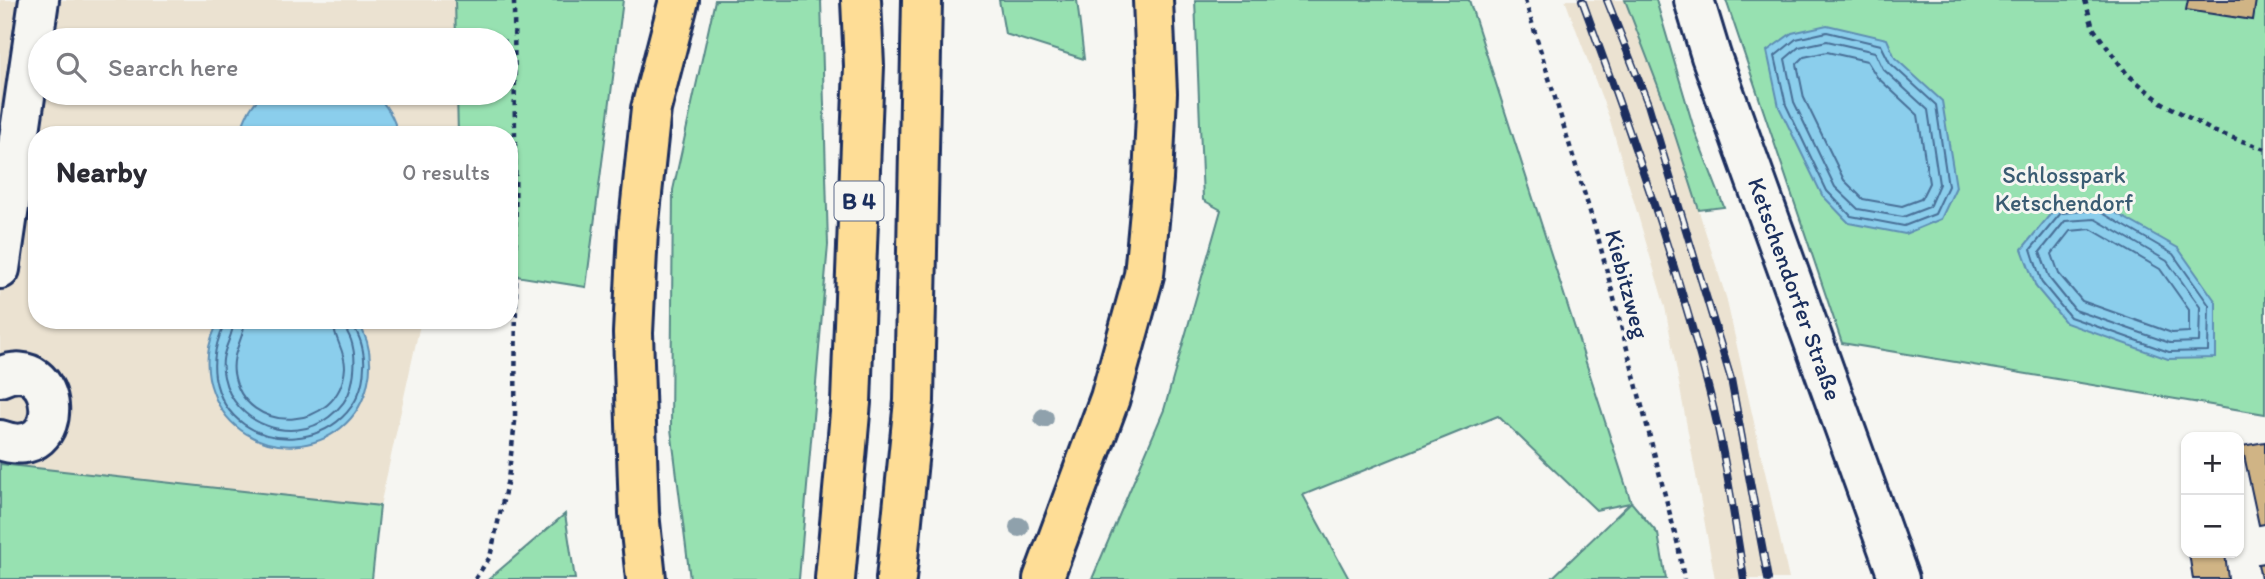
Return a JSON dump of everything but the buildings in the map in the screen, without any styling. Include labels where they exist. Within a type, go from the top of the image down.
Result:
[{"type":"highway","points":[[646,579],[639,513],[634,347],[638,231],[651,108],[680,0]]},
{"type":"highway","name":"B 4","points":[[835,579],[851,402],[864,66],[861,0]]},
{"type":"highway","name":"B 4","points":[[896,579],[914,401],[922,0]]},
{"type":"highway","points":[[1043,579],[1110,398],[1144,275],[1153,179],[1157,93],[1153,0]]},
{"type":"street","points":[[35,28],[39,0]]},
{"type":"street","name":"Ketschendorfer Straße","points":[[1693,0],[1899,579]]},
{"type":"street","points":[[0,270],[28,76]]},
{"type":"street","points":[[0,377],[21,373],[34,378],[44,387],[50,400],[51,414],[37,437],[24,443],[11,443],[0,439]]},
{"type":"path","points":[[514,0],[514,28]]},
{"type":"path","name":"Kiebitzweg","points":[[1525,0],[1599,242],[1678,545],[1684,579]]},
{"type":"path","points":[[2085,0],[2093,28],[2127,74],[2161,102],[2213,131],[2265,149]]},
{"type":"path","points":[[515,105],[515,126]]},
{"type":"path","points":[[475,579],[490,557],[509,479],[515,422],[516,329]]},
{"type":"shaded area","points":[[0,0],[490,0],[484,28],[28,28],[28,105],[467,105],[463,126],[28,126],[28,329],[419,329],[380,506],[0,464]]},
{"type":"shaded area","points":[[1565,0],[1625,0],[1665,104],[1726,297],[1789,579],[1715,579],[1665,307],[1609,117]]},
{"type":"green space","points":[[455,0],[623,0],[586,287],[518,276],[518,126],[458,126],[457,105],[518,105],[518,28],[456,28]]},
{"type":"green space","points":[[715,0],[821,0],[828,245],[799,579],[690,579],[671,429],[673,190]]},
{"type":"green space","points":[[999,0],[1077,0],[1084,59],[1005,34]]},
{"type":"green space","points":[[1195,0],[1469,0],[1631,502],[1658,534],[1666,579],[1551,579],[1630,503],[1596,510],[1498,416],[1303,495],[1349,579],[1092,579],[1164,410],[1221,210],[1203,200]]},
{"type":"green space","points":[[1625,0],[1656,0],[1695,132],[1724,207],[1699,210],[1665,104]]},
{"type":"green space","name":"Schlosspark Ketschendorf","points":[[1726,0],[2265,0],[2265,414],[1842,343]]},
{"type":"green space","points":[[0,464],[380,506],[372,579],[0,579]]},
{"type":"green space","points":[[565,514],[575,579],[489,579]]},
{"type":"water","points":[[1827,25],[1887,39],[1895,58],[1942,101],[1956,187],[1941,219],[1905,234],[1849,223],[1822,195],[1779,107],[1767,51],[1792,33]]},
{"type":"water","points":[[253,105],[384,105],[396,126],[243,126]]},
{"type":"water","points":[[2098,203],[2178,248],[2216,302],[2216,358],[2168,359],[2066,323],[2036,287],[2022,249],[2057,206]]},
{"type":"water","points":[[215,329],[361,329],[367,342],[370,366],[368,382],[358,409],[341,428],[319,440],[295,446],[270,443],[246,434],[227,417],[213,392],[208,374]]},
{"type":"railway","points":[[1582,0],[1650,194],[1696,341],[1720,437],[1744,579]]},
{"type":"railway","points":[[1607,0],[1648,104],[1731,379],[1768,579]]}]
